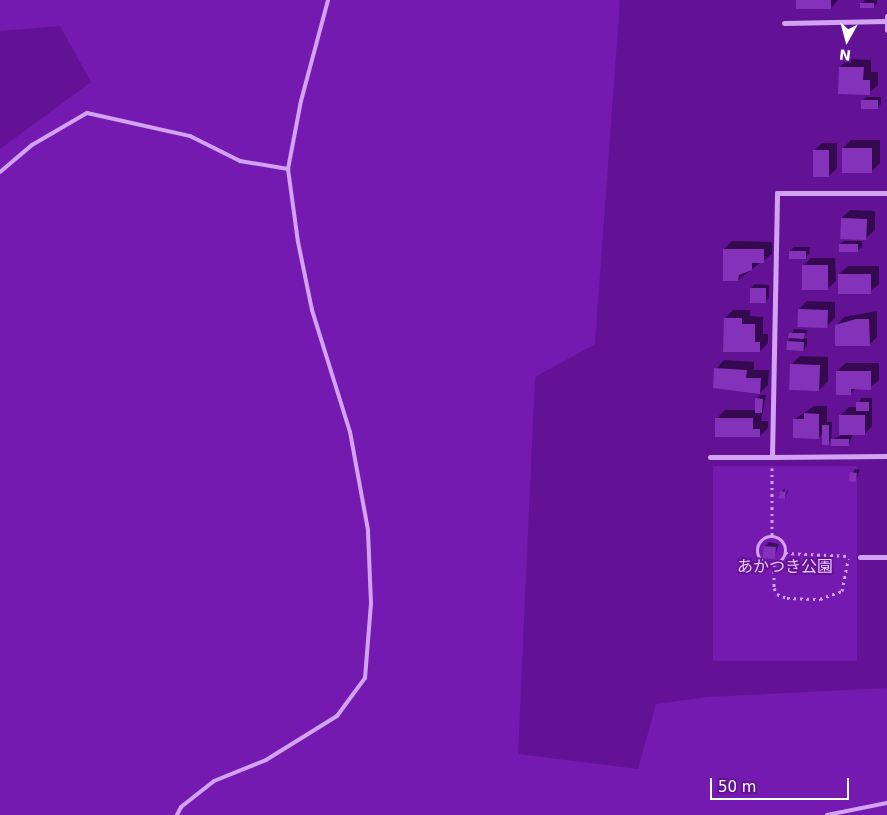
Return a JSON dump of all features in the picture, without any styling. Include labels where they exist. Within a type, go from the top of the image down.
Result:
[{"type":"street","points":[[887,16],[887,30]]},
{"type":"street","points":[[784,23],[887,21]]},
{"type":"street","points":[[772,457],[776,193],[887,193]]},
{"type":"street","points":[[710,457],[887,456]]},
{"type":"street","points":[[860,556],[887,557]]},
{"type":"lane","points":[[177,815],[181,807],[214,781],[266,760],[337,716],[365,678],[371,603],[368,530],[350,432],[312,310],[298,242],[288,169],[300,100],[328,0]]},
{"type":"lane","points":[[0,172],[32,145],[87,113],[190,136],[240,161],[288,169]]},
{"type":"lane","points":[[827,815],[887,803]]},
{"type":"path","points":[[772,457],[772,536]]},
{"type":"path","points":[[772,536],[784,544],[785,553]]},
{"type":"path","points":[[772,536],[763,539],[757,550],[763,562],[774,564]]},
{"type":"path","points":[[848,556],[842,591],[820,599],[787,598],[778,594],[774,588],[774,564],[785,553],[860,556]]},
{"type":"green space","points":[[0,0],[620,0],[595,344],[535,377],[518,754],[638,769],[656,704],[707,697],[887,688],[887,815],[0,815],[0,149],[91,82],[60,26],[0,31]]},
{"type":"green space","name":"あかつき公園","points":[[713,466],[857,466],[857,661],[713,661]]},
{"type":"building","points":[[796,0],[831,0],[831,9],[796,9]]},
{"type":"building","points":[[860,3],[874,3],[874,8],[860,8]]},
{"type":"building","points":[[839,67],[864,67],[863,80],[870,80],[870,95],[838,94]]},
{"type":"building","points":[[861,100],[878,100],[878,109],[861,109]]},
{"type":"building","points":[[842,148],[872,148],[872,173],[842,173]]},
{"type":"building","points":[[813,150],[829,150],[829,177],[813,177]]},
{"type":"building","points":[[841,218],[867,219],[866,240],[840,239]]},
{"type":"building","points":[[839,244],[858,244],[858,252],[839,252]]},
{"type":"building","points":[[723,249],[764,249],[764,263],[752,263],[752,270],[739,275],[738,281],[723,281]]},
{"type":"building","points":[[789,251],[806,251],[806,259],[789,259]]},
{"type":"building","points":[[802,265],[828,265],[828,290],[802,290]]},
{"type":"building","points":[[838,274],[871,274],[871,294],[838,294]]},
{"type":"building","points":[[750,288],[766,288],[766,303],[750,303]]},
{"type":"building","points":[[798,309],[828,310],[827,328],[797,327]]},
{"type":"building","points":[[724,318],[742,318],[742,324],[755,324],[755,342],[760,342],[760,352],[723,352]]},
{"type":"building","points":[[856,319],[869,319],[870,346],[835,346],[835,325]]},
{"type":"building","points":[[789,333],[805,333],[804,339],[788,338]]},
{"type":"building","points":[[787,341],[804,342],[804,351],[787,350]]},
{"type":"building","points":[[790,364],[820,365],[819,391],[789,390]]},
{"type":"building","points":[[714,368],[747,370],[746,378],[761,378],[760,394],[713,388]]},
{"type":"building","points":[[836,371],[871,371],[871,390],[851,389],[851,395],[836,395]]},
{"type":"building","points":[[755,398],[763,399],[762,413],[755,413]]},
{"type":"building","points":[[856,402],[869,402],[869,411],[856,411]]},
{"type":"building","points":[[804,413],[819,414],[819,439],[793,438],[793,419],[804,419]]},
{"type":"building","points":[[839,415],[865,415],[865,435],[839,435]]},
{"type":"building","points":[[715,418],[753,418],[753,429],[760,429],[760,437],[715,437]]},
{"type":"building","points":[[822,425],[829,425],[829,445],[822,445]]},
{"type":"building","points":[[831,439],[849,439],[849,446],[831,446]]},
{"type":"building","points":[[850,472],[857,473],[856,482],[849,481]]},
{"type":"building","points":[[780,491],[786,492],[785,499],[779,498]]},
{"type":"building","points":[[764,546],[776,547],[775,559],[763,558]]}]
